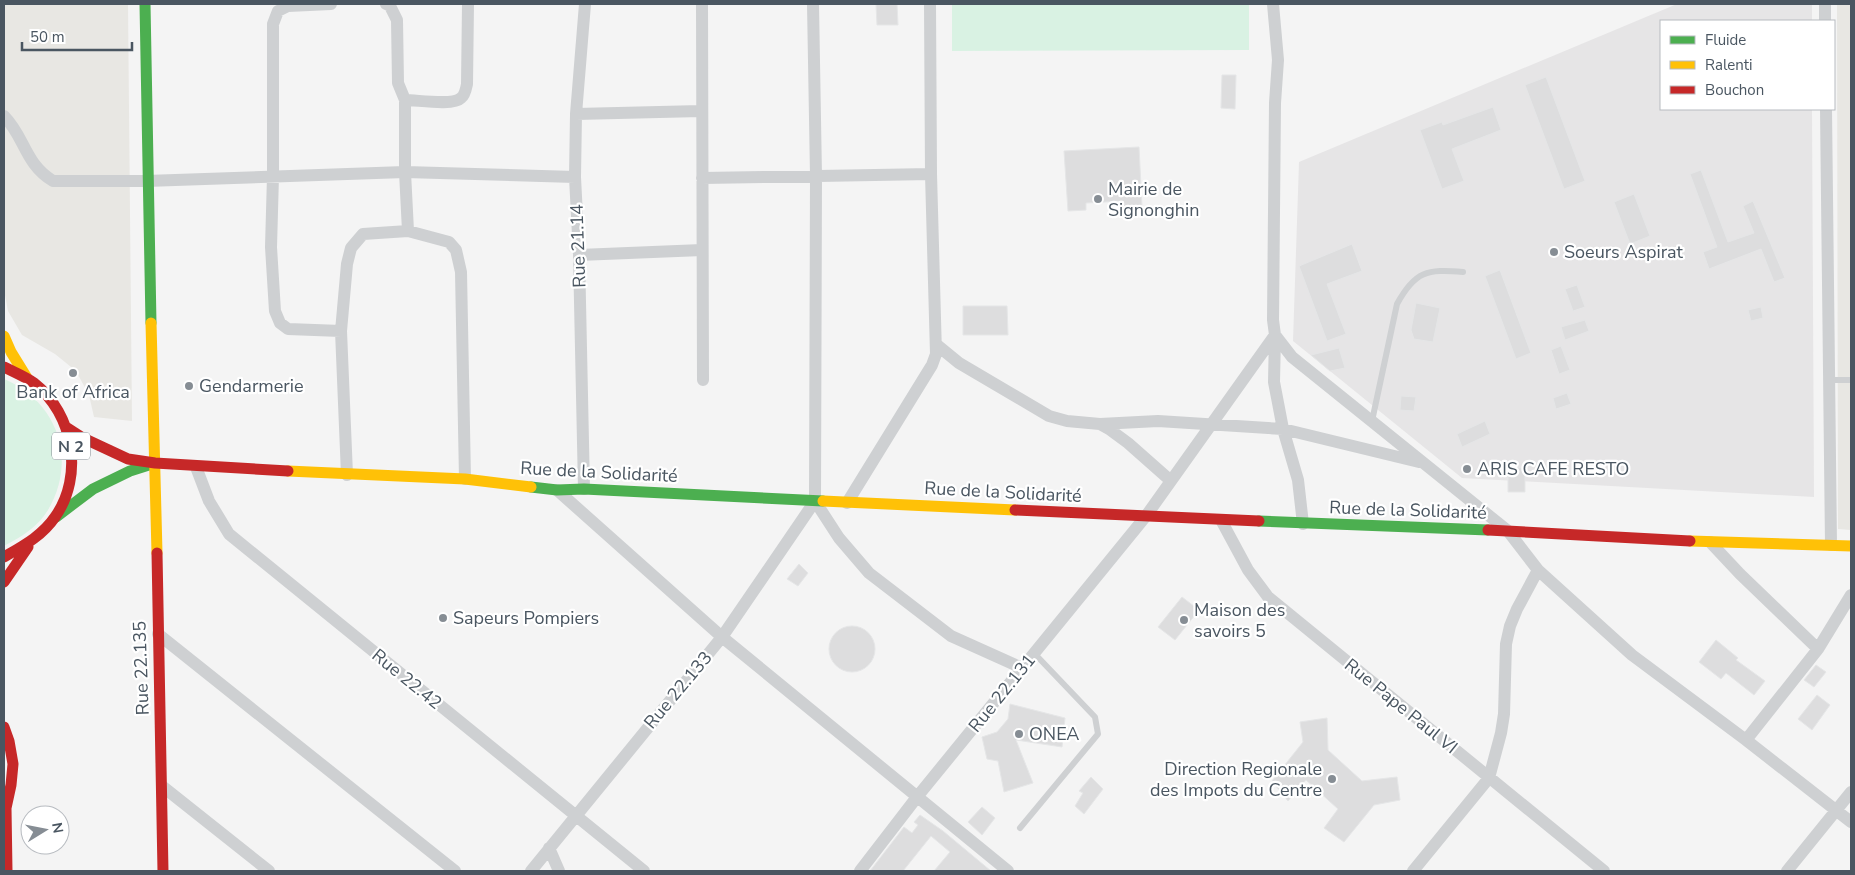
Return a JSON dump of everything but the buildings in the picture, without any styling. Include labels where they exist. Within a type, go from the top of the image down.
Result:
[{"type":"street","name":"Rue 22.135","points":[[145,4],[146,181],[155,463],[163,871]]},
{"type":"street","points":[[331,4],[288,6],[278,12],[273,24],[271,247],[275,311],[280,323],[288,329],[341,331]]},
{"type":"street","points":[[386,4],[390,6],[397,20],[398,83],[406,100],[405,172],[408,231]]},
{"type":"street","points":[[406,100],[454,102],[462,98],[467,84],[468,4]]},
{"type":"street","name":"Rue 21.14","points":[[584,489],[576,114],[585,4]]},
{"type":"street","points":[[702,4],[703,380]]},
{"type":"street","points":[[813,4],[816,176],[815,501],[839,538],[869,573],[951,636],[1022,668]]},
{"type":"street","points":[[847,503],[932,365],[936,354],[931,174],[930,4]]},
{"type":"street","points":[[1272,4],[1278,60],[1274,123],[1274,382],[1283,429],[1298,480],[1303,524]]},
{"type":"street","points":[[1825,4],[1825,20]]},
{"type":"street","points":[[1826,110],[1831,545]]},
{"type":"street","points":[[576,114],[701,111]]},
{"type":"street","points":[[4,116],[9,121],[29,158],[42,174],[53,180],[146,181],[405,172],[576,177]]},
{"type":"street","points":[[702,178],[931,174]]},
{"type":"street","points":[[347,475],[341,331],[347,264],[351,248],[363,234],[408,231],[449,242],[456,250],[459,261],[461,272],[465,479]]},
{"type":"street","points":[[579,255],[702,250]]},
{"type":"street","points":[[1275,334],[1292,357],[1508,531],[1538,570],[1632,655],[1746,740],[1851,822]]},
{"type":"street","name":"Rue 22.131","points":[[860,871],[917,797],[1146,516],[1275,334]]},
{"type":"street","name":"N 2","points":[[4,336],[11,352],[28,379]]},
{"type":"street","points":[[937,345],[959,363],[1049,416],[1067,421],[1100,424],[1158,421],[1283,429],[1423,463]]},
{"type":"street","name":"N 2","points":[[4,368],[28,379],[43,391],[55,405],[66,428],[72,447],[72,474],[66,499],[56,517],[41,535],[32,542],[4,557]]},
{"type":"street","points":[[1100,424],[1128,443],[1171,481]]},
{"type":"street","name":"Rue de la Solidarité","points":[[66,428],[128,459],[155,463],[347,475],[465,479],[557,490],[584,489],[1303,524],[1508,531],[1710,542],[1851,546]]},
{"type":"street","name":"Rue de la Solidarité","points":[[56,517],[93,489],[130,470],[155,463]]},
{"type":"street","name":"Rue 22.42","points":[[196,466],[209,501],[229,534],[644,871]]},
{"type":"street","points":[[557,490],[722,637],[1008,871]]},
{"type":"street","name":"Rue 22.133","points":[[531,871],[722,637],[815,501]]},
{"type":"street","name":"Rue Pape Paul VI","points":[[1221,520],[1248,570],[1268,597],[1604,871]]},
{"type":"street","name":"N 2","points":[[4,582],[32,542]]},
{"type":"street","points":[[1710,542],[1818,650]]},
{"type":"street","points":[[1413,871],[1489,778],[1504,714],[1506,644],[1510,626],[1538,570]]},
{"type":"street","points":[[1746,740],[1818,650],[1851,595]]},
{"type":"street","points":[[158,634],[455,871]]},
{"type":"street","points":[[4,728],[9,741],[13,764],[6,808],[7,871]]},
{"type":"street","points":[[162,786],[269,871]]},
{"type":"street","points":[[1787,871],[1851,792]]},
{"type":"street","points":[[550,848],[559,871]]},
{"type":"lane","points":[[1372,421],[1397,304],[1405,289],[1420,275],[1438,270],[1463,272]]},
{"type":"lane","points":[[1829,380],[1851,380]]},
{"type":"lane","points":[[1020,828],[1098,734],[1095,717],[1034,653]]},
{"type":"shaded area","points":[[4,4],[128,4],[132,421],[94,417],[89,395],[76,371],[55,354],[22,335],[8,311],[4,290]]},
{"type":"shaded area","name":"Soeurs Aspirat","points":[[1677,4],[1812,4],[1812,20],[1660,20],[1660,110],[1812,110],[1814,497],[1462,478],[1293,341],[1299,162]]},
{"type":"shaded area","points":[[1837,4],[1851,4],[1851,530],[1838,529]]},
{"type":"green space","points":[[952,4],[1249,4],[1249,50],[952,51]]},
{"type":"green space","points":[[4,379],[22,389],[37,402],[49,417],[57,434],[61,452],[61,471],[57,491],[44,516],[23,535],[4,546]]},
{"type":"traffic: fast","points":[[145,4],[151,323]]},
{"type":"traffic: fast","points":[[56,517],[93,489],[130,471],[152,464]]},
{"type":"traffic: fast","points":[[531,487],[557,490],[584,489],[823,501]]},
{"type":"traffic: fast","points":[[1259,521],[1488,530]]},
{"type":"traffic: slow","points":[[151,323],[157,553]]},
{"type":"traffic: slow","points":[[4,336],[11,352],[27,378]]},
{"type":"traffic: slow","points":[[288,471],[465,479],[531,487]]},
{"type":"traffic: slow","points":[[823,501],[1015,510]]},
{"type":"traffic: slow","points":[[1690,541],[1851,546]]},
{"type":"traffic: jam","points":[[4,367],[34,383],[48,396],[66,428],[72,465],[70,483],[64,501],[50,524],[25,545],[4,557]]},
{"type":"traffic: jam","points":[[66,427],[83,438],[128,459],[155,463],[288,471]]},
{"type":"traffic: jam","points":[[1015,510],[1259,521]]},
{"type":"traffic: jam","points":[[1488,530],[1690,541]]},
{"type":"traffic: jam","points":[[4,582],[28,547]]},
{"type":"traffic: jam","points":[[157,553],[163,871]]},
{"type":"traffic: jam","points":[[4,727],[9,741],[13,764],[6,808],[7,871]]},
{"type":"place","name":"Mairie de Signonghin","points":[[1098,199]]},
{"type":"place","name":"Soeurs Aspirat","points":[[1554,252]]},
{"type":"place","name":"Bank of Africa","points":[[73,373]]},
{"type":"place","name":"Gendarmerie","points":[[189,386]]},
{"type":"place","name":"ARIS CAFE RESTO","points":[[1467,469]]},
{"type":"place","name":"Sapeurs Pompiers","points":[[443,618]]},
{"type":"place","name":"Maison des savoirs 5","points":[[1184,620]]},
{"type":"place","name":"ONEA","points":[[1019,734]]},
{"type":"place","name":"Direction Regionale des Impots du Centre","points":[[1332,779]]}]
